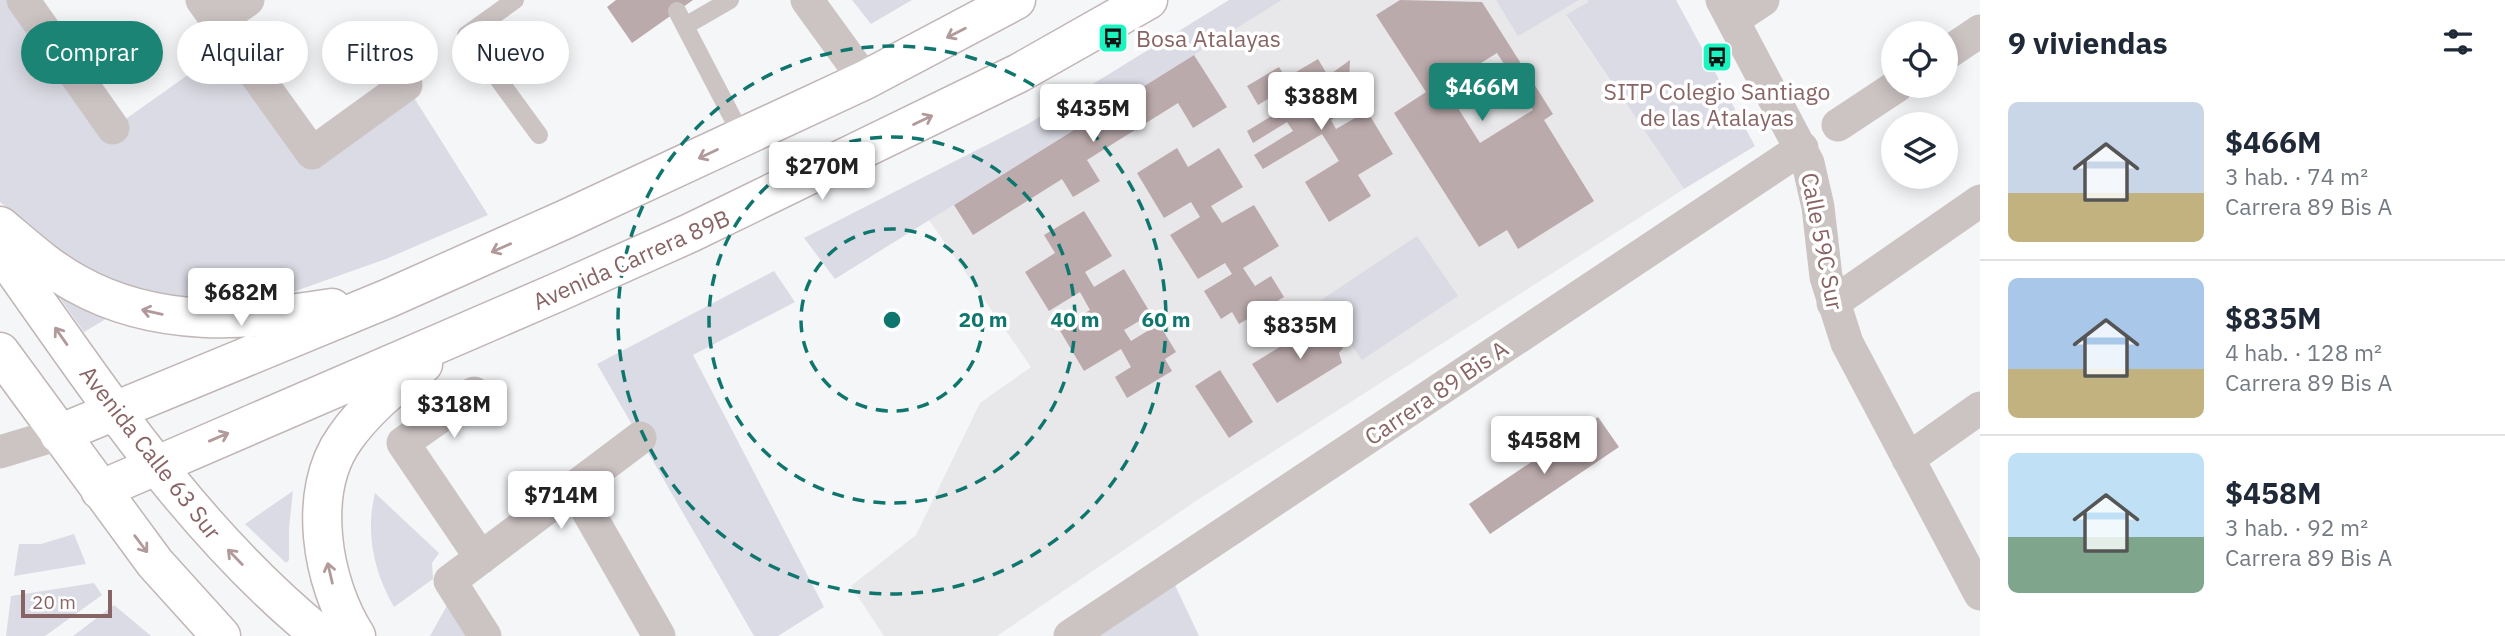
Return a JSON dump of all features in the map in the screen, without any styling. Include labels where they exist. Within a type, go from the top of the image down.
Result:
[{"type":"main road","points":[[60,434],[389,299],[865,80],[1016,0]]},
{"type":"main road","name":"Avenida Carrera 89B","points":[[100,489],[461,335],[654,249],[1019,73],[1148,0]]},
{"type":"main road","points":[[0,226],[48,266],[76,284],[107,299],[162,315],[208,319],[249,318],[389,299]]},
{"type":"main road","name":"Avenida Calle 63 Sur","points":[[0,250],[114,412],[211,531],[289,610],[321,636]]},
{"type":"main road","points":[[356,636],[340,608],[329,574],[323,534],[325,494],[332,460],[344,439],[379,400],[461,335]]},
{"type":"main road","points":[[0,352],[155,563],[221,636]]},
{"type":"street","points":[[23,0],[113,128]]},
{"type":"street","points":[[248,0],[210,11],[312,153],[406,85]]},
{"type":"street","points":[[807,0],[865,80]]},
{"type":"street","points":[[1728,10],[1763,0]]},
{"type":"street","name":"Calle 59C Sur","points":[[1728,10],[1802,148],[1814,183],[1826,277],[1847,343],[1980,594]]},
{"type":"street","points":[[1958,46],[1980,31]]},
{"type":"street","points":[[1838,125],[1881,97]]},
{"type":"street","name":"Carrera 89 Bis A","points":[[1070,636],[1802,148]]},
{"type":"street","points":[[1833,303],[1980,201]]},
{"type":"street","points":[[474,393],[402,443],[481,558]]},
{"type":"street","points":[[1908,459],[1980,408]]},
{"type":"street","points":[[0,452],[60,434]]},
{"type":"street","points":[[485,636],[450,581],[640,438]]},
{"type":"street","points":[[575,487],[656,635]]},
{"type":"lane","points":[[515,0],[466,35],[539,135]]},
{"type":"lane","points":[[730,0],[681,19],[743,138]]},
{"type":"shaded area","points":[[0,0],[23,0],[38,21],[21,21],[21,84],[82,84],[113,128],[177,83],[263,84],[312,152],[406,85],[488,215],[386,259],[287,294],[216,305],[124,287],[73,260],[0,202]]},
{"type":"shaded area","points":[[852,0],[912,0],[871,24]]},
{"type":"shaded area","points":[[1229,0],[1282,0],[835,279],[804,238],[1028,124]]},
{"type":"shaded area","points":[[1282,0],[1587,0],[1588,2],[1566,16],[1684,189],[1199,499],[997,636],[884,636],[851,586],[916,535],[980,403],[1031,367],[929,220]]},
{"type":"shaded area","points":[[1496,0],[1579,0],[1518,36]]},
{"type":"shaded area","points":[[1587,0],[1676,0],[1755,146],[1684,189],[1566,15],[1588,2]]},
{"type":"shaded area","points":[[1417,236],[1458,296],[1362,360],[1321,300]]},
{"type":"shaded area","points":[[774,271],[795,302],[693,355],[824,607],[778,636],[754,636],[597,364]]},
{"type":"shaded area","points":[[44,276],[106,319],[84,332]]},
{"type":"shaded area","points":[[293,491],[289,560],[286,563],[245,524]]},
{"type":"shaded area","points":[[375,493],[439,553],[432,563],[433,579],[394,607],[381,580],[373,552],[371,523]]},
{"type":"shaded area","points":[[74,534],[86,564],[14,576],[19,544],[41,544]]},
{"type":"shaded area","points":[[94,583],[102,595],[45,636],[6,636],[11,596]]},
{"type":"shaded area","points":[[1174,583],[1199,636],[1095,636]]},
{"type":"shaded area","points":[[449,602],[473,636],[430,636]]},
{"type":"shaded area","points":[[114,605],[151,636],[73,636]]},
{"type":"building","points":[[616,0],[693,0],[632,43],[607,7]]},
{"type":"building","points":[[1400,0],[1482,2],[1553,114],[1544,120],[1594,201],[1518,249],[1507,230],[1479,247],[1394,113],[1426,92],[1376,15]],"holes":[[[1497,53],[1533,110],[1480,143],[1444,86]]]},
{"type":"building","points":[[1194,55],[1227,107],[1193,128],[1178,103],[1087,160],[1100,181],[1073,197],[1062,179],[973,235],[954,205]]},
{"type":"building","points":[[1318,59],[1328,76],[1350,60],[1348,109],[1331,120],[1336,129],[1367,111],[1393,154],[1358,175],[1371,196],[1329,222],[1305,182],[1339,161],[1322,134],[1263,169],[1254,155],[1293,131],[1287,122],[1253,143],[1247,131],[1280,111],[1271,97],[1258,105],[1247,86],[1279,67],[1286,78]]},
{"type":"building","points":[[1177,148],[1188,167],[1219,148],[1243,187],[1211,206],[1222,223],[1254,205],[1279,246],[1243,268],[1255,286],[1271,276],[1284,297],[1239,324],[1232,312],[1221,319],[1204,291],[1232,274],[1225,263],[1198,279],[1170,235],[1200,217],[1191,202],[1164,218],[1137,173]]},
{"type":"building","points":[[1084,211],[1112,256],[1085,272],[1094,287],[1124,269],[1151,314],[1124,330],[1131,341],[1159,324],[1176,352],[1165,359],[1172,371],[1127,398],[1115,377],[1131,367],[1121,349],[1084,371],[1059,329],[1090,310],[1080,292],[1049,311],[1025,272],[1055,253],[1044,235]]},
{"type":"building","points":[[1325,319],[1343,348],[1339,353],[1342,363],[1277,403],[1252,364]]},
{"type":"building","points":[[1220,370],[1253,422],[1229,438],[1195,386]]},
{"type":"building","points":[[1598,417],[1619,447],[1490,534],[1469,504]]},
{"type":"place","name":"Bosa Atalayas","points":[[1113,38]]},
{"type":"place","name":"SITP Colegio Santiago de las Atalayas","points":[[1717,57]]}]
